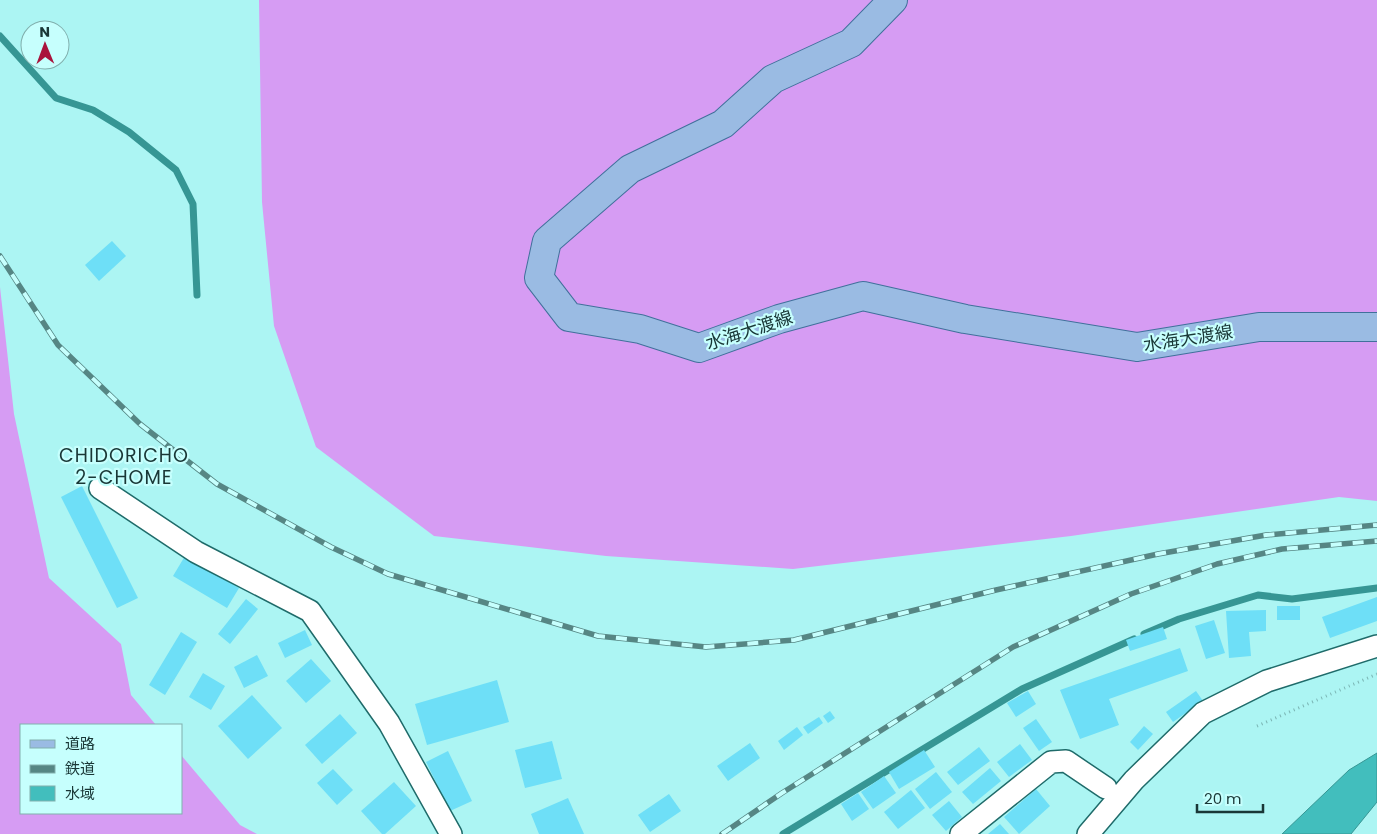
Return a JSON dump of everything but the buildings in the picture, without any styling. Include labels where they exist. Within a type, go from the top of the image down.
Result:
[{"type":"main road","name":"水海大渡線","points":[[893,0],[851,43],[773,79],[723,124],[630,169],[547,241],[539,278],[569,317],[640,329],[699,348],[779,319],[862,296],[965,319],[1137,347],[1260,327],[1377,326]]},
{"type":"street","points":[[100,488],[196,552],[310,611],[389,723],[451,834]]},
{"type":"street","points":[[1088,834],[1134,780],[1203,713],[1267,681],[1377,646]]},
{"type":"street","points":[[962,834],[1051,762],[1066,761],[1106,788]]},
{"type":"path","points":[[1256,726],[1377,674]]},
{"type":"shaded area","points":[[259,0],[1377,0],[1377,501],[1339,497],[1071,536],[793,569],[606,556],[434,536],[316,447],[274,326],[262,202]]},
{"type":"shaded area","points":[[0,287],[14,414],[49,578],[121,644],[131,695],[155,724],[20,724],[20,814],[182,814],[182,756],[240,825],[257,834],[0,834]]},
{"type":"water","points":[[1377,753],[1377,802],[1351,834],[1282,834],[1349,770]]},
{"type":"waterway","points":[[0,36],[56,98],[93,110],[129,132],[176,170],[193,204],[197,295]]},
{"type":"waterway","points":[[1144,634],[1179,619],[1258,595],[1292,599],[1377,588]]},
{"type":"waterway","points":[[783,834],[1022,689],[1134,639]]},
{"type":"railway","points":[[0,256],[58,345],[140,424],[217,484],[331,547],[388,574],[598,636],[706,647],[794,640],[996,590],[1158,554],[1266,535],[1377,525]]},
{"type":"railway","points":[[722,834],[782,793],[1013,647],[1131,594],[1217,564],[1282,549],[1377,541]]},
{"type":"district","name":"CHIDORICHO 2-CHOME","points":[[124,466]]}]
